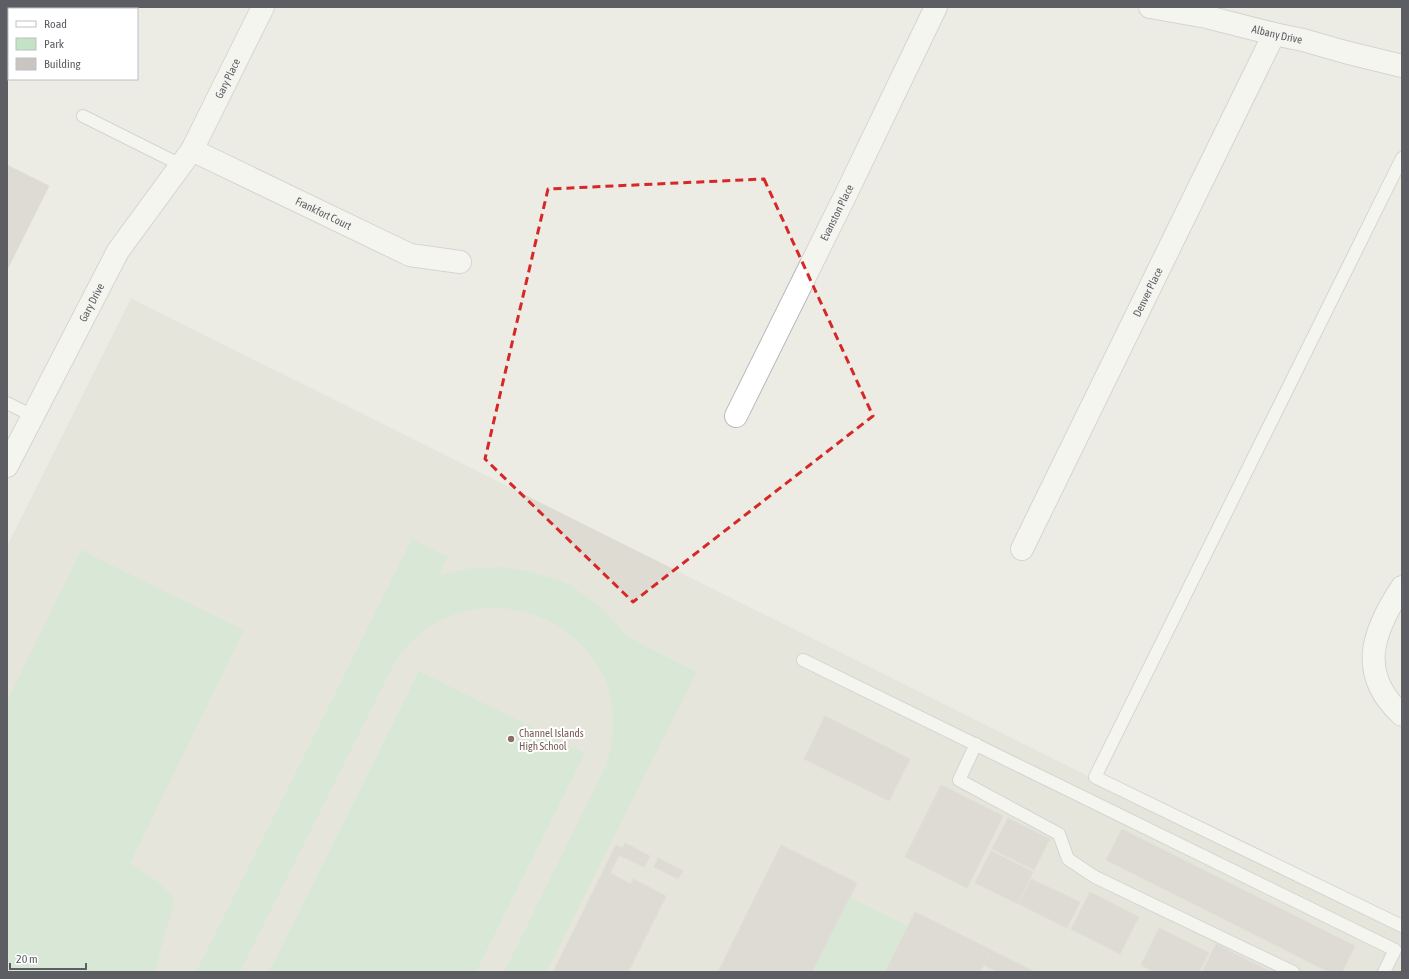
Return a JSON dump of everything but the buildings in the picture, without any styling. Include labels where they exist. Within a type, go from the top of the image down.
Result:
[{"type":"street","name":"Gary Place","points":[[186,157],[263,7]]},
{"type":"street","name":"Evanston Place","points":[[736,416],[846,194],[936,7]]},
{"type":"street","name":"Albany Drive","points":[[1150,7],[1207,16],[1402,66]]},
{"type":"street","name":"Denver Place","points":[[1022,549],[1274,34]]},
{"type":"street","name":"Frankfort Court","points":[[186,157],[410,255],[460,262]]},
{"type":"street","name":"Gary Drive","points":[[7,466],[118,251],[186,157]]},
{"type":"street","points":[[1402,587],[1390,605],[1377,638],[1373,654],[1373,665],[1379,686],[1391,706],[1402,715]]},
{"type":"lane","points":[[83,116],[186,157]]},
{"type":"lane","points":[[1402,158],[1095,777],[1402,926]]},
{"type":"lane","points":[[7,403],[34,416]]},
{"type":"lane","points":[[803,660],[1395,950],[1384,972]]},
{"type":"lane","points":[[976,744],[959,780],[1059,834],[1068,859],[1095,877],[1292,972]]},
{"type":"highlighted area","points":[[764,179],[873,416],[633,602],[485,459],[548,189]]},
{"type":"shaded area","name":"Channel Islands High School","points":[[131,298],[1402,933],[1402,972],[7,972],[7,546]]},
{"type":"green space","points":[[412,539],[448,557],[439,574],[442,575],[470,568],[503,567],[525,570],[559,580],[570,585],[596,603],[614,621],[626,636],[697,672],[546,972],[504,972],[606,765],[612,735],[612,704],[607,684],[601,671],[592,658],[573,638],[551,622],[527,612],[501,608],[475,609],[450,616],[427,629],[406,648],[394,664],[240,972],[196,972]]},
{"type":"green space","points":[[81,550],[244,630],[130,864],[154,879],[175,899],[155,972],[7,972],[7,701]]},
{"type":"green space","points":[[419,671],[585,753],[476,972],[269,972]]},
{"type":"green space","points":[[849,897],[908,926],[885,972],[812,972]]},
{"type":"place","name":"Channel Islands High School","points":[[511,739]]}]
